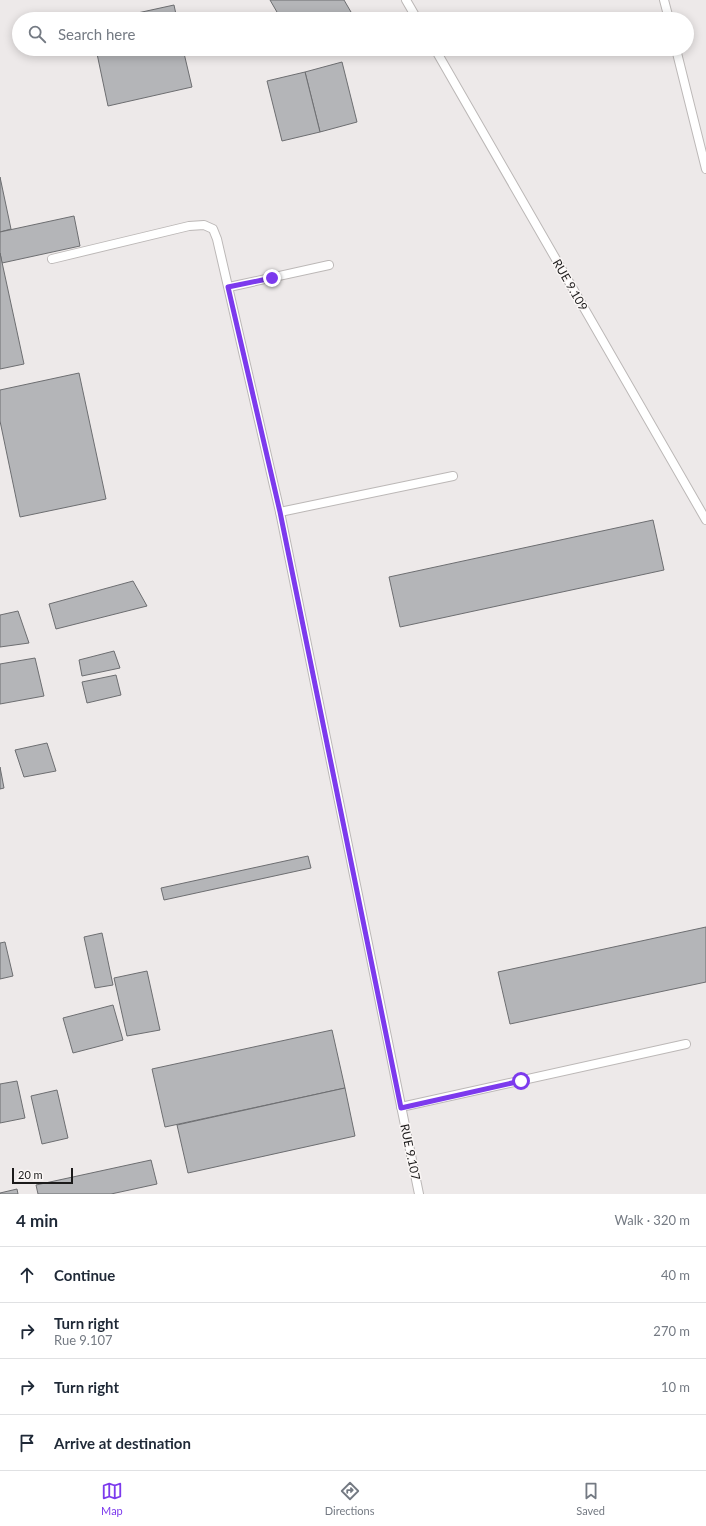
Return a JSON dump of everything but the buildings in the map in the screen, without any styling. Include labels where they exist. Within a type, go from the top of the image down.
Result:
[{"type":"lane","points":[[406,0],[413,12]]},
{"type":"lane","points":[[664,0],[667,12]]},
{"type":"lane","name":"RUE 9.109","points":[[439,56],[706,520]]},
{"type":"lane","points":[[678,56],[706,169]]},
{"type":"lane","name":"RUE 9.107","points":[[52,259],[189,226],[204,225],[213,229],[217,239],[280,512],[419,1194]]},
{"type":"lane","points":[[228,287],[329,265]]},
{"type":"lane","points":[[280,512],[453,476]]},
{"type":"lane","points":[[401,1108],[686,1044]]},
{"type":"route","points":[[272,278],[228,287],[280,512],[401,1108],[521,1081]]}]
